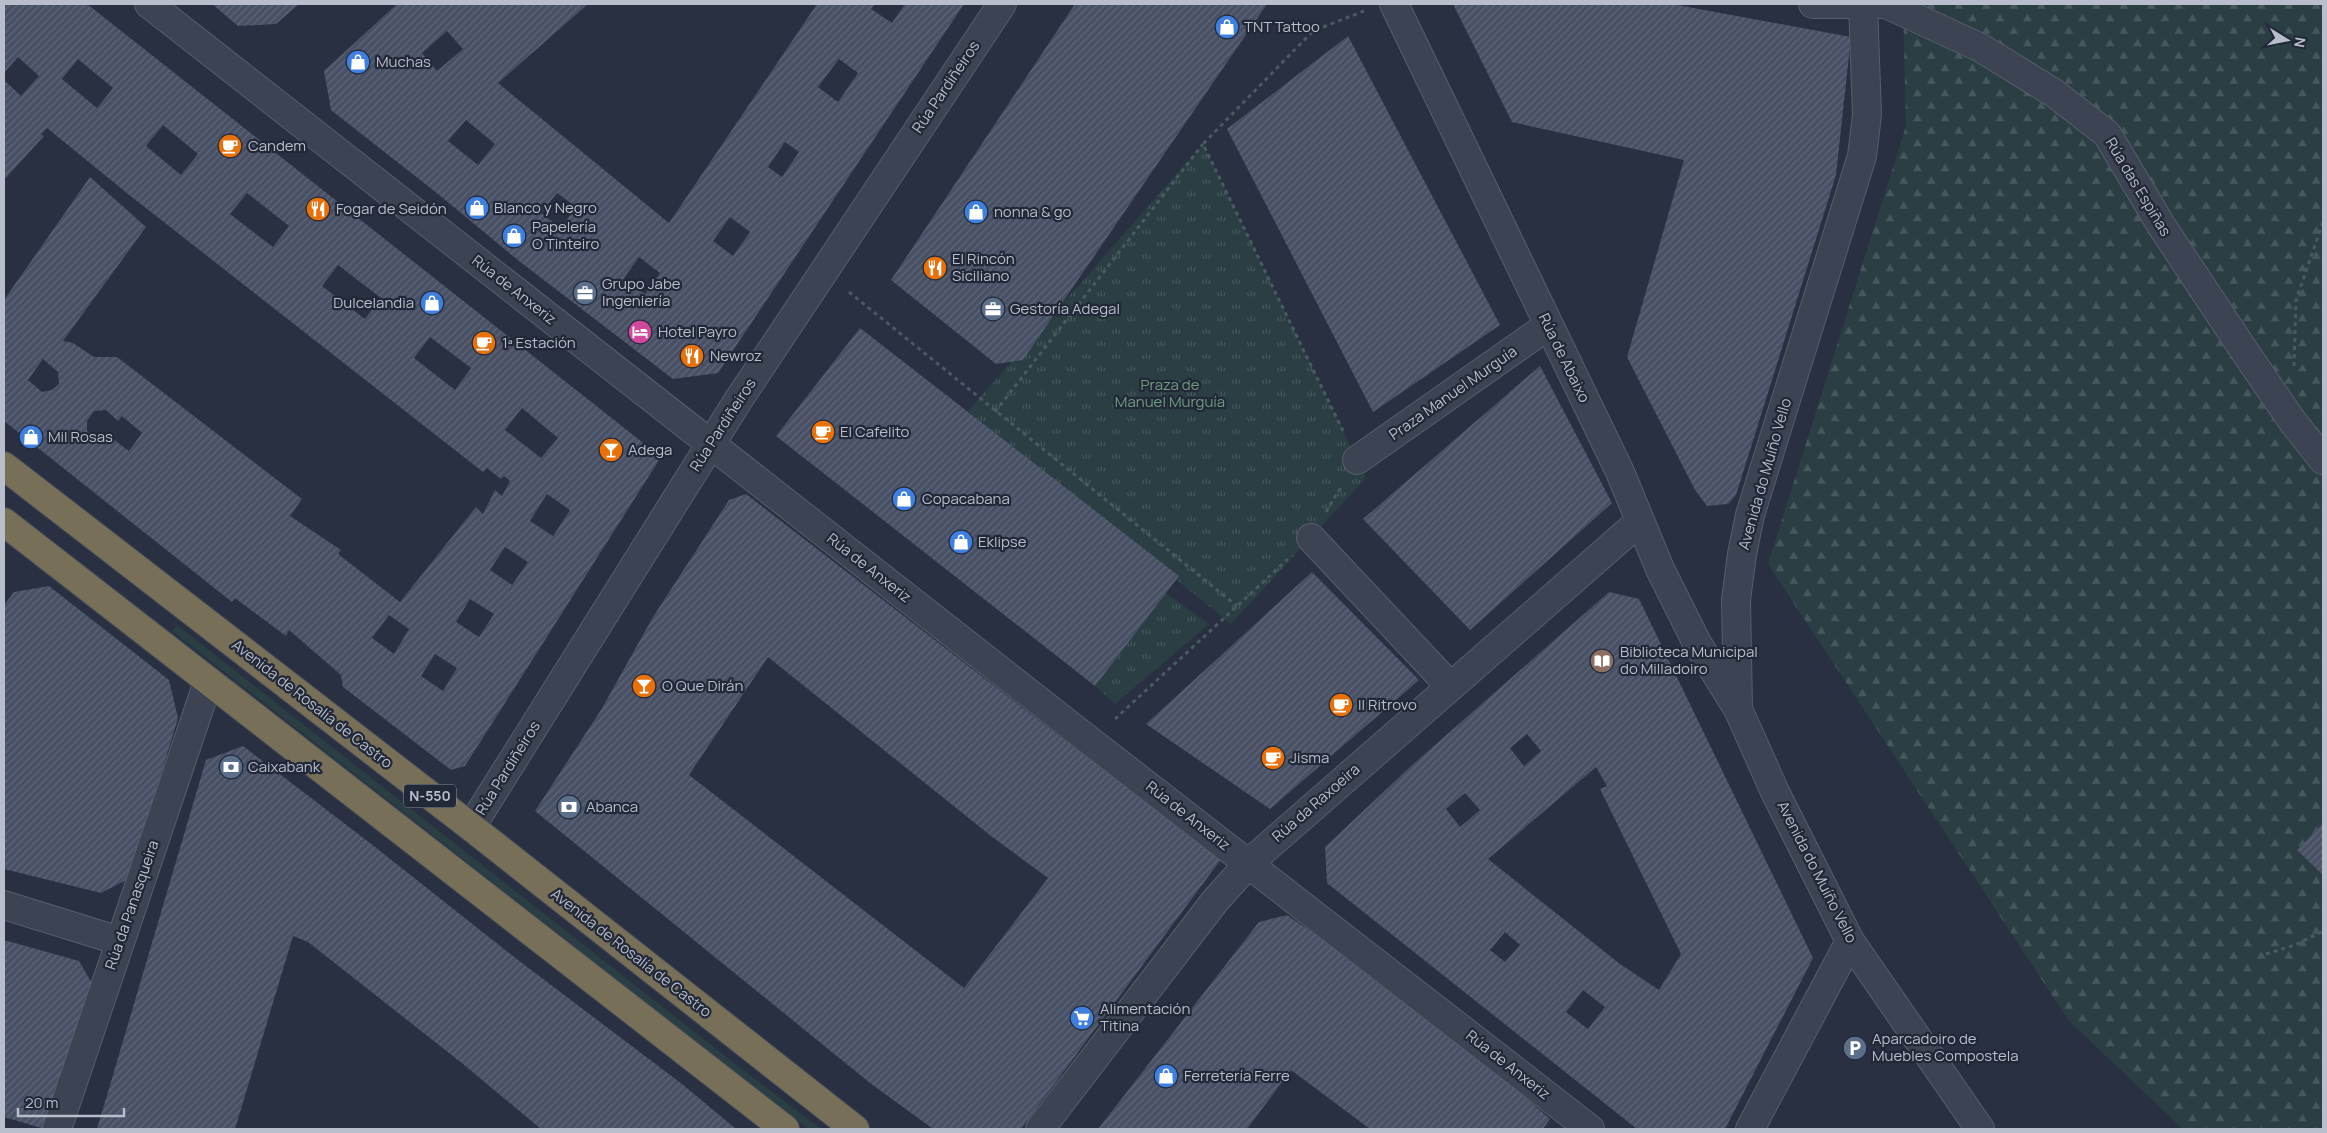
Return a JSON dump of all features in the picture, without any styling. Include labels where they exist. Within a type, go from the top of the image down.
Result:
[{"type":"highway","name":"Avenida de Rosalía de Castro","points":[[4,466],[471,827],[855,1129]]},
{"type":"highway","name":"N-550","points":[[7,532],[208,682],[784,1129]]},
{"type":"street","name":"Rúa de Anxeriz","points":[[149,4],[1090,741],[1590,1129]]},
{"type":"street","name":"Rúa Pardiñeiros","points":[[471,827],[711,444],[1002,4]]},
{"type":"street","name":"Rúa de Abaixo","points":[[1394,4],[1620,472],[1639,522],[1697,643],[1738,710]]},
{"type":"street","name":"Rúa das Espiñas","points":[[1813,4],[1886,4],[1981,48],[2054,93],[2107,134],[2161,225],[2294,422],[2323,460]]},
{"type":"street","name":"Avenida do Muíño Vello","points":[[1863,4],[1867,115],[1862,156],[1748,525],[1736,600],[1738,710],[1776,792],[1850,941],[1980,1129]]},
{"type":"street","name":"Praza Manuel Murguía","points":[[1357,460],[1548,325]]},
{"type":"street","name":"Rúa da Raxoeira","points":[[1040,1129],[1214,901],[1249,863],[1639,522]]},
{"type":"street","points":[[1311,538],[1450,686]]},
{"type":"street","name":"Rúa da Panasqueira","points":[[57,1129],[208,682]]},
{"type":"street","points":[[4,905],[120,941]]},
{"type":"street","points":[[1750,1129],[1850,941]]},
{"type":"path","points":[[995,412],[1203,144],[1313,30],[1366,10]]},
{"type":"path","points":[[1090,741],[1311,538],[1357,460],[1203,144]]},
{"type":"path","points":[[2294,422],[2296,300],[2323,222]]},
{"type":"path","points":[[823,272],[1237,606]]},
{"type":"path","points":[[2266,954],[2295,945],[2323,930]]},
{"type":"green space","points":[[1903,4],[2323,4],[2323,1129],[2183,1129],[2069,1021],[1768,564],[1906,126]]},
{"type":"green space","name":"Praza de Manuel Murguía","points":[[1203,144],[1366,478],[1231,624],[968,411]]},
{"type":"green space","points":[[1166,593],[1209,624],[1115,704],[1095,686]]},
{"type":"green space","points":[[177,625],[729,1059],[821,1129],[808,1129],[172,631]]},
{"type":"building","points":[[4,4],[87,4],[661,457],[465,766],[451,770],[343,687],[341,675],[289,630],[286,636],[235,598],[232,602],[4,421],[4,300],[90,177],[146,227],[63,341],[73,343],[94,357],[117,357],[302,499],[290,516],[341,550],[338,554],[400,602],[476,507],[483,514],[495,490],[502,496],[510,481],[504,476],[501,479],[487,468],[483,472],[128,194],[47,128],[41,134],[44,136],[4,180],[4,80],[21,96],[39,76],[18,57],[4,73]],"holes":[[[78,59],[113,88],[97,108],[62,79]],[[163,125],[198,154],[181,175],[146,146]],[[247,193],[289,226],[273,247],[230,214]],[[338,265],[381,298],[365,319],[322,286]],[[430,337],[471,368],[455,390],[414,358]],[[43,359],[58,372],[59,384],[52,390],[42,392],[28,380]],[[522,408],[558,438],[541,458],[505,430]],[[106,410],[118,421],[122,416],[142,433],[129,451],[109,436],[103,443],[87,431],[87,421],[94,411]],[[547,494],[570,510],[553,536],[530,521]],[[505,547],[528,562],[512,585],[490,570]],[[470,599],[494,614],[479,637],[456,622]],[[389,615],[409,629],[394,654],[372,638]],[[435,654],[457,668],[443,691],[421,676]]]},
{"type":"building","points":[[212,4],[299,4],[276,24],[238,26]]},
{"type":"building","points":[[397,4],[588,4],[498,83],[669,223],[817,4],[875,4],[871,9],[892,23],[905,4],[964,4],[718,373],[673,379],[519,261],[438,194],[331,110],[324,71]],"holes":[[[447,31],[463,49],[437,71],[422,53]],[[839,59],[858,73],[838,102],[818,87]],[[466,120],[495,144],[478,165],[448,141]],[[785,142],[799,152],[782,177],[768,167]],[[557,193],[576,207],[561,228],[541,213]],[[730,217],[750,232],[733,256],[713,241]],[[639,257],[660,273],[645,294],[624,278]]]},
{"type":"building","points":[[1075,4],[1267,4],[1023,360],[996,364],[891,280]]},
{"type":"building","points":[[1453,4],[1672,4],[1851,37],[1836,175],[1736,495],[1728,504],[1707,506],[1695,490],[1627,357],[1684,160],[1512,122]]},
{"type":"building","points":[[1348,36],[1500,325],[1373,412],[1227,129]]},
{"type":"building","points":[[860,328],[1179,576],[1095,686],[776,436]]},
{"type":"building","points":[[1540,366],[1612,503],[1470,630],[1363,519]]},
{"type":"building","points":[[746,494],[1063,739],[1222,858],[1021,1129],[933,1129],[870,1083],[535,811],[601,710],[653,617],[729,500]],"holes":[[[768,657],[991,836],[1048,878],[964,988],[689,775]]]},
{"type":"building","points":[[1312,572],[1419,680],[1270,809],[1146,724]]},
{"type":"building","points":[[49,586],[169,680],[178,718],[130,878],[101,893],[4,869],[4,605],[14,592]]},
{"type":"building","points":[[1609,592],[1639,599],[1813,958],[1725,1129],[1637,1129],[1327,883],[1325,847],[1410,767]],"holes":[[[1527,734],[1541,751],[1524,766],[1510,748]],[[1596,767],[1607,786],[1600,789],[1681,954],[1659,990],[1620,964],[1488,859]],[[1465,793],[1480,810],[1460,827],[1446,809]],[[1505,932],[1520,945],[1505,962],[1490,950]],[[1583,990],[1605,1007],[1588,1029],[1566,1012]]]},
{"type":"building","points":[[243,746],[518,960],[682,1084],[736,1129],[541,1129],[463,1064],[308,942],[293,936],[235,1129],[97,1129],[206,760]]},
{"type":"building","points":[[2323,823],[2323,875],[2297,850]]},
{"type":"building","points":[[1287,915],[1365,969],[1501,1076],[1550,1119],[1543,1129],[1370,1129],[1291,1070],[1247,1129],[1098,1129],[1259,922]]},
{"type":"building","points":[[4,940],[79,961],[96,990],[45,1129],[4,1117]]},
{"type":"place","name":"TNT Tattoo","points":[[1227,27]]},
{"type":"place","name":"Muchas","points":[[358,62]]},
{"type":"place","name":"Candem","points":[[230,146]]},
{"type":"place","name":"Blanco y Negro","points":[[477,208]]},
{"type":"place","name":"Fogar de Seidón","points":[[318,209]]},
{"type":"place","name":"nonna & go","points":[[976,212]]},
{"type":"place","name":"Papelería O Tinteiro","points":[[514,236]]},
{"type":"place","name":"El Rincón Siciliano","points":[[935,268]]},
{"type":"place","name":"Grupo Jabe Ingeniería","points":[[585,293]]},
{"type":"place","name":"Dulcelandia","points":[[432,303]]},
{"type":"place","name":"Gestoría Adegal","points":[[993,309]]},
{"type":"place","name":"Hotel Payro","points":[[640,332]]},
{"type":"place","name":"1ª Estación","points":[[484,343]]},
{"type":"place","name":"Newroz","points":[[692,356]]},
{"type":"place","name":"El Cafelito","points":[[823,432]]},
{"type":"place","name":"Mil Rosas","points":[[31,437]]},
{"type":"place","name":"Adega","points":[[611,450]]},
{"type":"place","name":"Copacabana","points":[[904,499]]},
{"type":"place","name":"Eklipse","points":[[961,542]]},
{"type":"place","name":"Biblioteca Municipal do Milladoiro","points":[[1602,661]]},
{"type":"place","name":"O Que Dirán","points":[[644,686]]},
{"type":"place","name":"Il Ritrovo","points":[[1341,705]]},
{"type":"place","name":"Jisma","points":[[1273,758]]},
{"type":"place","name":"Caixabank","points":[[231,767]]},
{"type":"place","name":"Abanca","points":[[569,807]]},
{"type":"place","name":"Alimentación Titina","points":[[1082,1018]]},
{"type":"place","name":"Aparcadoiro de Muebles Compostela","points":[[1855,1048]]},
{"type":"place","name":"Ferretería Ferre","points":[[1166,1076]]}]
